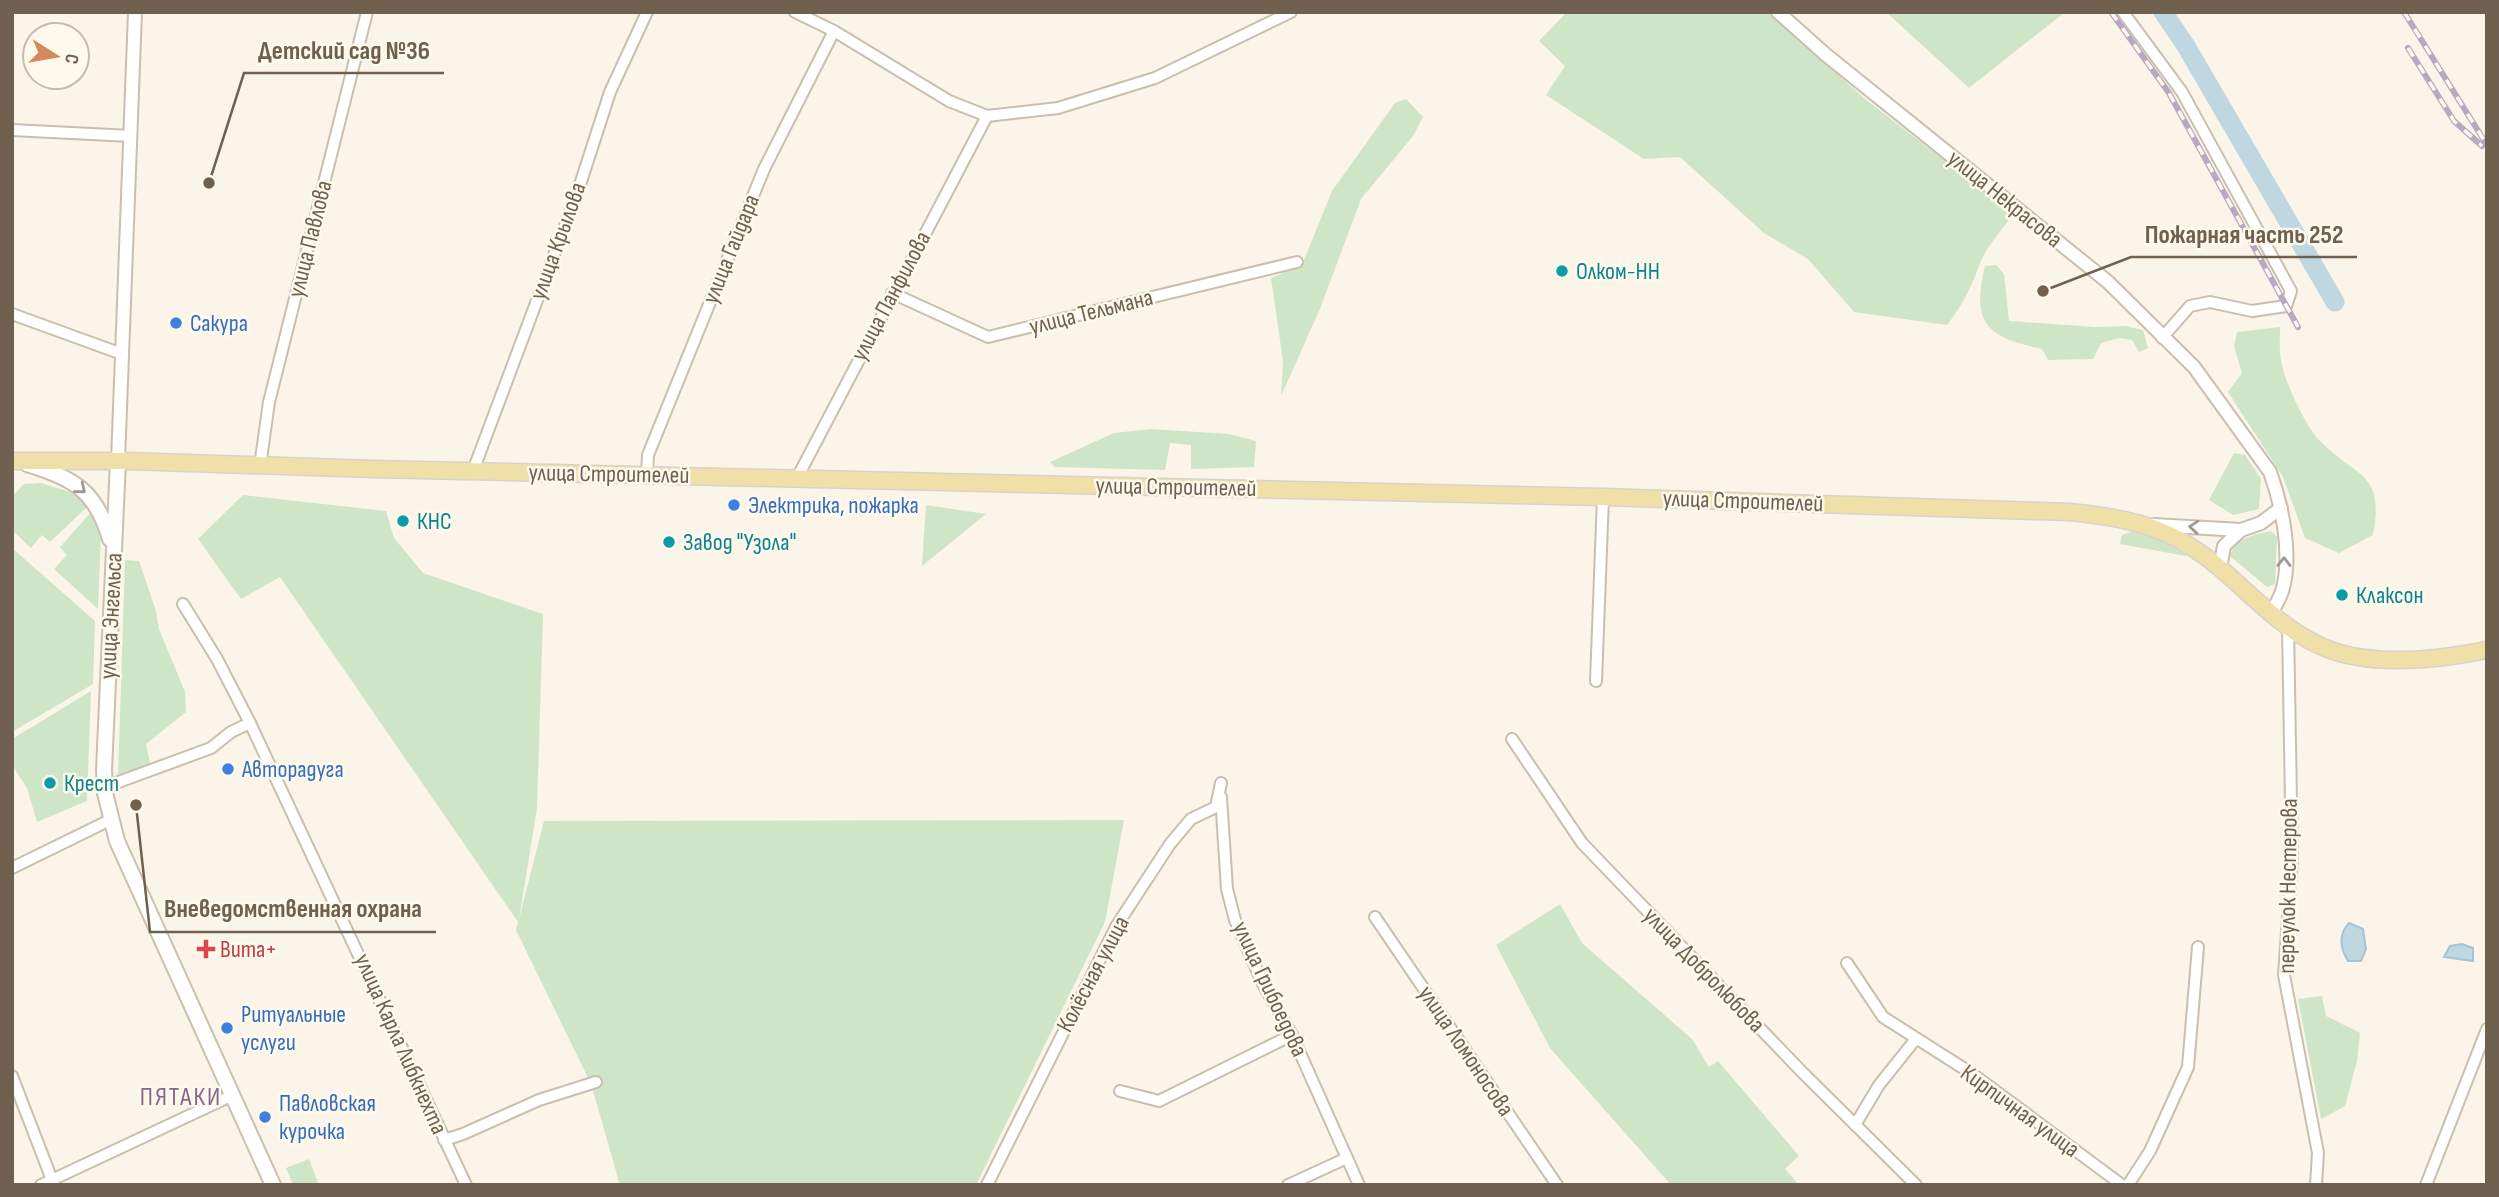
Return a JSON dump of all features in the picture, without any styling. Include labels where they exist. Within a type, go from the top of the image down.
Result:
[{"type":"main road","name":"улица Строителей","points":[[16,462],[118,461],[1603,497],[2069,512],[2149,525],[2188,544],[2220,568],[2271,614],[2324,648],[2380,659],[2487,650]]},
{"type":"main road","name":"улица Энгельса","points":[[118,461],[105,787],[110,820],[117,841],[273,1185]]},
{"type":"main road","points":[[16,462],[53,472],[87,493],[102,513],[114,553]]},
{"type":"street","name":"улица Энгельса","points":[[118,461],[135,12]]},
{"type":"street","name":"улица Павлова","points":[[260,466],[269,402],[367,12]]},
{"type":"street","name":"улица Крылова","points":[[473,471],[578,191],[610,92],[648,12]]},
{"type":"street","points":[[795,12],[834,31],[949,101],[987,116],[1058,108],[1155,78],[1291,12]]},
{"type":"street","name":"улица Некрасова","points":[[1778,12],[1825,54],[2108,282],[2194,367],[2270,472],[2281,508],[2285,553],[2283,587],[2271,614]]},
{"type":"street","points":[[2123,12],[2182,92],[2291,291],[2286,306],[2252,311],[2210,302],[2190,306],[2162,338]]},
{"type":"street","name":"улица Гайдара","points":[[647,474],[648,455],[764,169],[834,31]]},
{"type":"street","name":"улица Панфилова","points":[[797,478],[987,116]]},
{"type":"street","points":[[12,130],[131,136]]},
{"type":"street","name":"улица Тельмана","points":[[892,293],[988,337],[1297,262]]},
{"type":"street","points":[[12,314],[122,354]]},
{"type":"street","points":[[1596,681],[1603,497]]},
{"type":"street","points":[[2149,525],[2241,530],[2261,523],[2281,508]]},
{"type":"street","points":[[2220,568],[2224,546],[2241,530]]},
{"type":"street","name":"улица Карла Либкнехта","points":[[183,604],[218,659],[250,723],[466,1185]]},
{"type":"street","name":"переулок Нестерова","points":[[2288,627],[2292,860],[2284,975],[2318,1153],[2316,1185]]},
{"type":"street","points":[[105,787],[211,748],[231,732],[250,723]]},
{"type":"street","name":"улица Добролюбова","points":[[1512,739],[1582,843],[1916,1185]]},
{"type":"street","name":"улица Грибоедова","points":[[1221,783],[1223,855],[1227,889],[1236,920],[1263,984],[1292,1035],[1359,1185]]},
{"type":"street","name":"Колёсная улица","points":[[987,1185],[1117,925],[1170,844],[1191,819],[1216,807],[1221,783]]},
{"type":"street","points":[[12,868],[110,820]]},
{"type":"street","name":"улица Ломоносова","points":[[1375,917],[1557,1185]]},
{"type":"street","points":[[2128,1185],[2150,1151],[2188,1067],[2198,947]]},
{"type":"street","name":"Кирпичная улица","points":[[1847,963],[1883,1017],[1973,1075],[2122,1185]]},
{"type":"street","points":[[2426,1185],[2487,1029]]},
{"type":"street","points":[[1120,1091],[1159,1101],[1292,1035]]},
{"type":"street","points":[[1856,1125],[1880,1085],[1915,1040]]},
{"type":"street","points":[[12,1076],[53,1182]]},
{"type":"street","points":[[444,1140],[463,1135],[539,1100],[596,1082]]},
{"type":"street","points":[[41,1185],[53,1182],[233,1095]]},
{"type":"street","points":[[1288,1185],[1347,1158]]},
{"type":"green space","points":[[1567,12],[1768,12],[1864,98],[2013,214],[1985,253],[1966,297],[1947,325],[1854,312],[1808,259],[1764,233],[1680,157],[1644,159],[1546,95],[1565,66],[1539,41]]},
{"type":"green space","points":[[1886,12],[2065,12],[1969,88]]},
{"type":"green space","points":[[1406,99],[1423,117],[1413,136],[1361,199],[1320,309],[1281,396],[1283,361],[1271,278],[1302,265],[1332,191],[1395,103]]},
{"type":"green space","points":[[1996,265],[2004,274],[2009,321],[2095,327],[2125,326],[2143,330],[2148,348],[2139,352],[2132,340],[2119,338],[2101,343],[2093,359],[2048,360],[2042,349],[1996,333],[1982,315],[1980,302],[1985,266]]},
{"type":"green space","points":[[2280,327],[2283,369],[2303,415],[2321,442],[2365,478],[2375,499],[2373,535],[2339,553],[2305,538],[2283,477],[2228,392],[2242,373],[2234,346],[2237,332]]},
{"type":"green space","points":[[1151,429],[1229,434],[1256,441],[1254,467],[1191,469],[1191,445],[1170,443],[1165,470],[1055,467],[1050,462],[1114,433]]},
{"type":"green space","points":[[2234,453],[2245,455],[2261,479],[2259,509],[2233,515],[2209,500]]},
{"type":"green space","points":[[41,483],[73,493],[87,507],[50,542],[42,535],[31,548],[12,530],[12,496],[24,484]]},
{"type":"green space","points":[[243,495],[386,511],[394,538],[423,573],[543,614],[537,808],[519,919],[544,821],[1124,820],[1105,922],[976,1185],[620,1185],[591,1084],[516,930],[518,922],[280,577],[241,599],[198,539]]},
{"type":"green space","points":[[926,505],[986,514],[922,566]]},
{"type":"green space","points":[[91,512],[101,533],[98,609],[54,569],[67,555],[60,547]]},
{"type":"green space","points":[[2135,530],[2183,549],[2186,556],[2120,544],[2122,535]]},
{"type":"green space","points":[[2271,531],[2277,537],[2275,584],[2267,587],[2230,556],[2241,541]]},
{"type":"green space","points":[[12,548],[95,621],[93,684],[12,732]]},
{"type":"green space","points":[[125,560],[139,561],[156,611],[159,629],[185,692],[186,712],[146,744],[150,763],[118,779]]},
{"type":"green space","points":[[91,691],[87,801],[37,822],[27,788],[12,765],[12,739]]},
{"type":"green space","points":[[1560,904],[1582,943],[1692,1039],[1709,1067],[1718,1061],[1799,1156],[1785,1169],[1799,1185],[1671,1185],[1550,1048],[1496,945]]},
{"type":"green space","points":[[2322,996],[2326,1016],[2360,1033],[2357,1061],[2345,1106],[2321,1119],[2298,999]]},
{"type":"green space","points":[[309,1159],[319,1185],[293,1185],[286,1168]]},
{"type":"water","points":[[2349,923],[2363,929],[2366,949],[2361,961],[2348,961],[2343,951],[2342,937]]},
{"type":"water","points":[[2462,944],[2473,948],[2473,961],[2444,957],[2450,946]]},
{"type":"waterway","points":[[2163,12],[2186,46],[2335,302]]},
{"type":"railway","points":[[2111,12],[2169,93],[2298,327]]},
{"type":"railway","points":[[2404,12],[2487,145]]},
{"type":"railway","points":[[2408,48],[2454,121],[2482,146]]},
{"type":"place","name":"Детский сад №36","points":[[209,183]]},
{"type":"place","name":"Олком-НН","points":[[1562,271]]},
{"type":"place","name":"Пожарная часть 252","points":[[2043,291]]},
{"type":"place","name":"Сакура","points":[[176,323]]},
{"type":"place","name":"Электрика, пожарка","points":[[734,505]]},
{"type":"place","name":"КНС","points":[[403,521]]},
{"type":"place","name":"Завод \"Узола\"","points":[[669,542]]},
{"type":"place","name":"Клаксон","points":[[2342,595]]},
{"type":"place","name":"Авторадуга","points":[[228,769]]},
{"type":"place","name":"Крест","points":[[50,783]]},
{"type":"place","name":"Вневедомственная охрана","points":[[136,805]]},
{"type":"place","name":"Вита+","points":[[206,949]]},
{"type":"place","name":"Ритуальные услуги","points":[[227,1028]]},
{"type":"place","name":"Павловская курочка","points":[[265,1117]]},
{"type":"district","name":"ПЯТАКИ","points":[[181,1097]]}]
